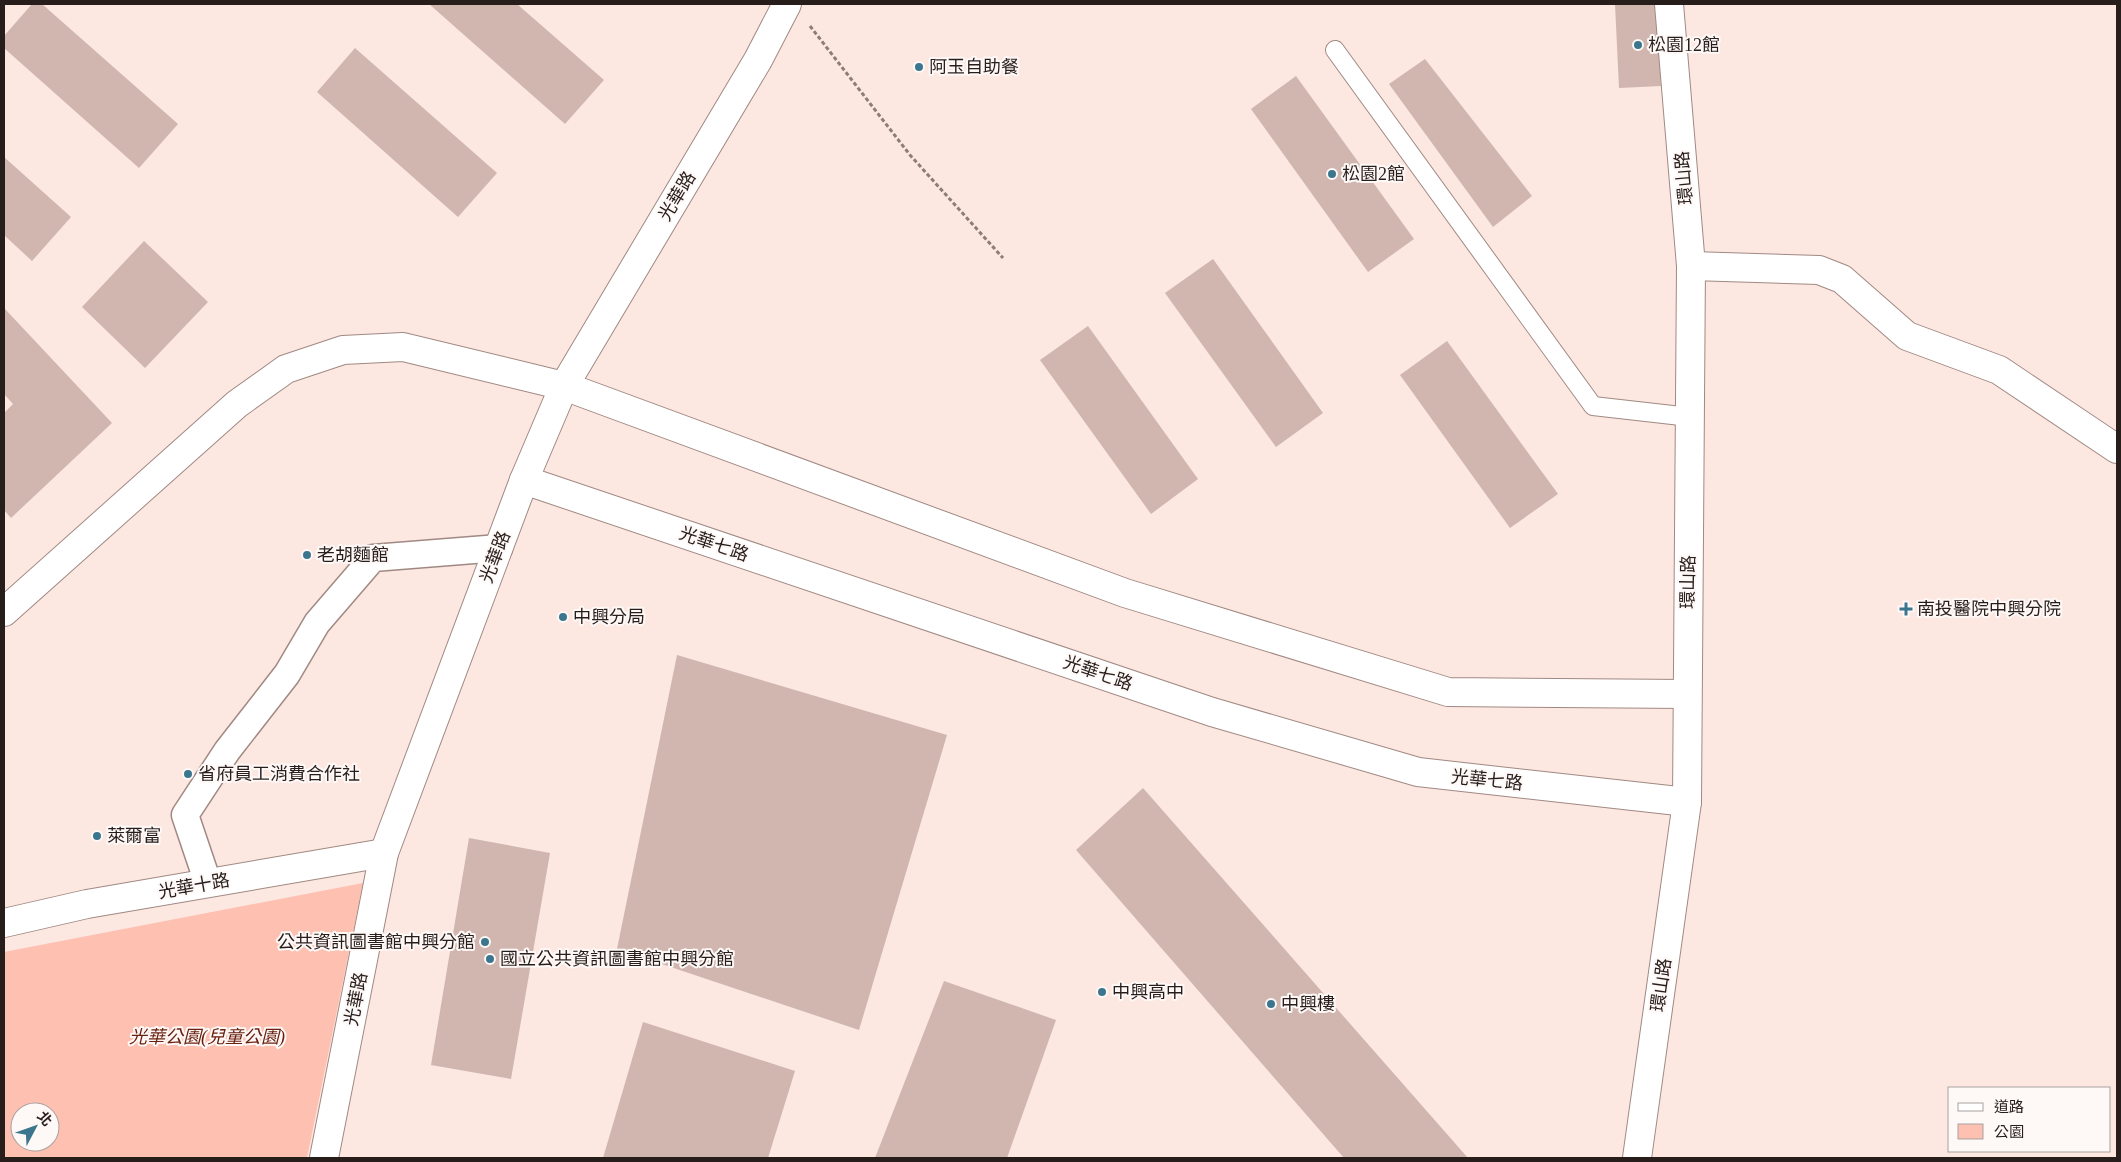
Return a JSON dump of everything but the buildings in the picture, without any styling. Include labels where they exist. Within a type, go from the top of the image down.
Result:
[{"type":"street","name":"環山路","points":[[1637,1158],[1686,802],[1691,266],[1669,4]]},
{"type":"street","name":"光華路","points":[[324,1158],[384,853],[524,480],[564,386],[758,60],[786,6]]},
{"type":"street","points":[[1691,266],[1819,270],[1842,279],[1907,336],[1999,370],[2117,450]]},
{"type":"street","points":[[4,612],[237,404],[286,369],[343,350],[403,347],[564,386],[1124,593],[1448,692],[1687,694]]},
{"type":"street","name":"光華七路","points":[[524,480],[1212,712],[1418,772],[1686,802]]},
{"type":"street","points":[[208,883],[185,815],[227,751],[287,674],[317,622],[373,558],[499,548]]},
{"type":"street","name":"光華十路","points":[[4,923],[87,904],[384,853]]},
{"type":"lane","points":[[1335,50],[1593,406],[1690,417]]},
{"type":"path","points":[[786,6],[809,26],[910,155],[1003,258]]},
{"type":"green space","name":"光華公園(兒童公園)","points":[[363,883],[307,1158],[4,1158],[4,952]]},
{"type":"place","name":"松園12館","points":[[1638,45]]},
{"type":"place","name":"阿玉自助餐","points":[[919,67]]},
{"type":"place","name":"松園2館","points":[[1332,174]]},
{"type":"place","name":"老胡麵館","points":[[307,555]]},
{"type":"place","name":"南投醫院中興分院","points":[[1906,609]]},
{"type":"place","name":"中興分局","points":[[563,617]]},
{"type":"place","name":"省府員工消費合作社","points":[[188,774]]},
{"type":"place","name":"萊爾富","points":[[97,836]]},
{"type":"place","name":"公共資訊圖書館中興分館","points":[[485,942]]},
{"type":"place","name":"國立公共資訊圖書館中興分館","points":[[490,959]]},
{"type":"place","name":"中興高中","points":[[1102,992]]},
{"type":"place","name":"中興樓","points":[[1271,1004]]}]
